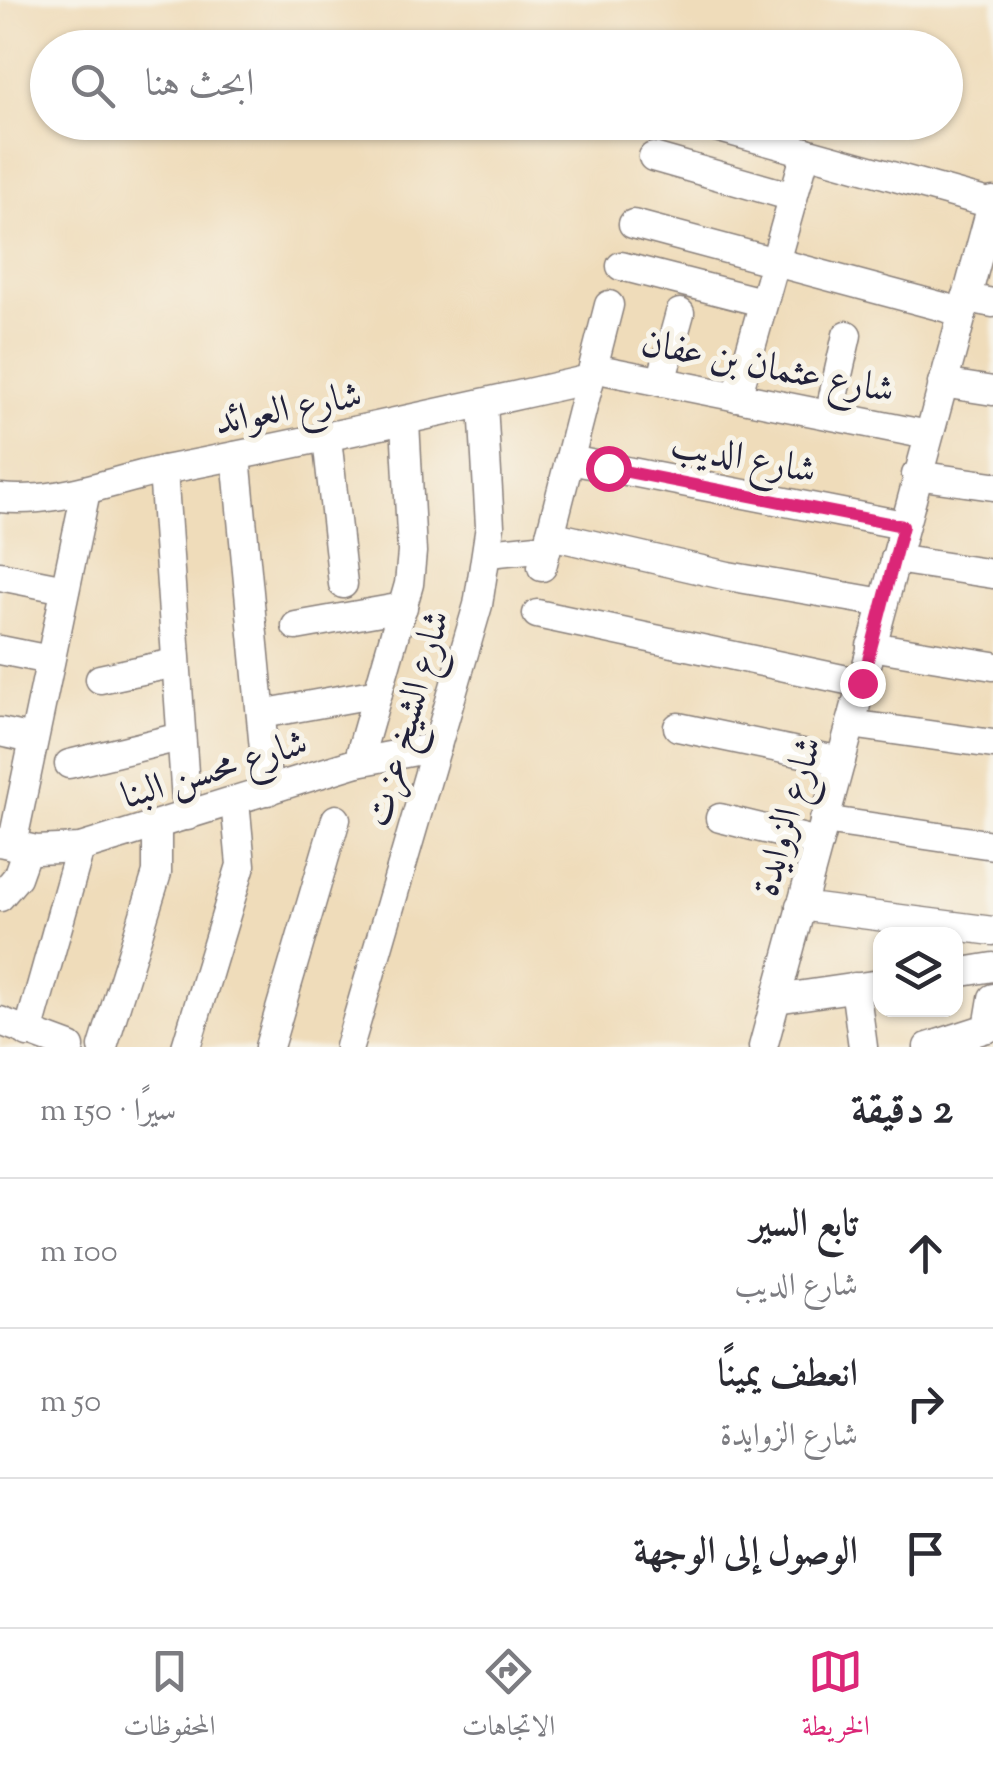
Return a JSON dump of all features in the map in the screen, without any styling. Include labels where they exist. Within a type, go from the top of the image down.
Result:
[{"type":"street","points":[[763,140],[991,214]]},
{"type":"street","points":[[737,396],[806,152]]},
{"type":"street","points":[[654,157],[793,197]]},
{"type":"street","name":"شارع الزوايدة","points":[[763,1047],[942,382],[974,304],[991,214]]},
{"type":"street","points":[[633,224],[775,262],[974,304]]},
{"type":"street","points":[[621,266],[762,302]]},
{"type":"street","points":[[546,549],[610,305]]},
{"type":"street","points":[[662,382],[680,314]]},
{"type":"street","points":[[829,415],[847,335]]},
{"type":"street","name":"شارع عثمان بن عفان","points":[[592,373],[662,382],[928,435]]},
{"type":"street","name":"شارع العوائد","points":[[0,498],[52,498],[86,492],[163,470],[483,404],[592,373]]},
{"type":"street","points":[[942,382],[993,391]]},
{"type":"street","name":"شارع الشيخ عزت","points":[[348,1047],[437,747],[489,552],[483,404]]},
{"type":"street","points":[[358,762],[403,606],[412,552],[405,422]]},
{"type":"street","points":[[327,438],[343,584]]},
{"type":"street","points":[[236,456],[268,791]]},
{"type":"street","name":"شارع الديب","points":[[570,460],[903,526]]},
{"type":"street","points":[[163,470],[187,816]]},
{"type":"street","points":[[916,476],[993,486]]},
{"type":"street","points":[[0,896],[17,877],[13,845],[86,492]]},
{"type":"street","points":[[489,552],[546,549],[883,603]]},
{"type":"street","points":[[895,560],[993,574]]},
{"type":"street","points":[[0,576],[65,589]]},
{"type":"street","points":[[296,626],[403,606]]},
{"type":"street","points":[[537,614],[862,683]]},
{"type":"street","points":[[871,646],[993,666]]},
{"type":"street","points":[[0,650],[50,660]]},
{"type":"street","points":[[100,679],[175,663]]},
{"type":"street","points":[[261,714],[378,693]]},
{"type":"street","points":[[851,724],[993,744]]},
{"type":"street","points":[[678,727],[841,761]]},
{"type":"street","points":[[0,732],[34,740]]},
{"type":"street","points":[[70,764],[180,738]]},
{"type":"street","name":"شارع محسن البنا","points":[[13,845],[80,848],[358,762],[437,747]]},
{"type":"street","points":[[186,1047],[241,865],[235,801]]},
{"type":"street","points":[[720,818],[993,845]]},
{"type":"street","points":[[269,1047],[336,819]]},
{"type":"street","points":[[103,1047],[157,872],[157,825]]},
{"type":"street","points":[[70,1047],[13,1032],[80,848]]},
{"type":"street","points":[[800,906],[993,931]]},
{"type":"street","points":[[963,972],[993,967]]},
{"type":"street","points":[[776,999],[868,985],[863,1047]]},
{"type":"street","points":[[943,1044],[991,1027],[993,998]]},
{"type":"route","points":[[608,468],[903,526],[862,683]]}]
